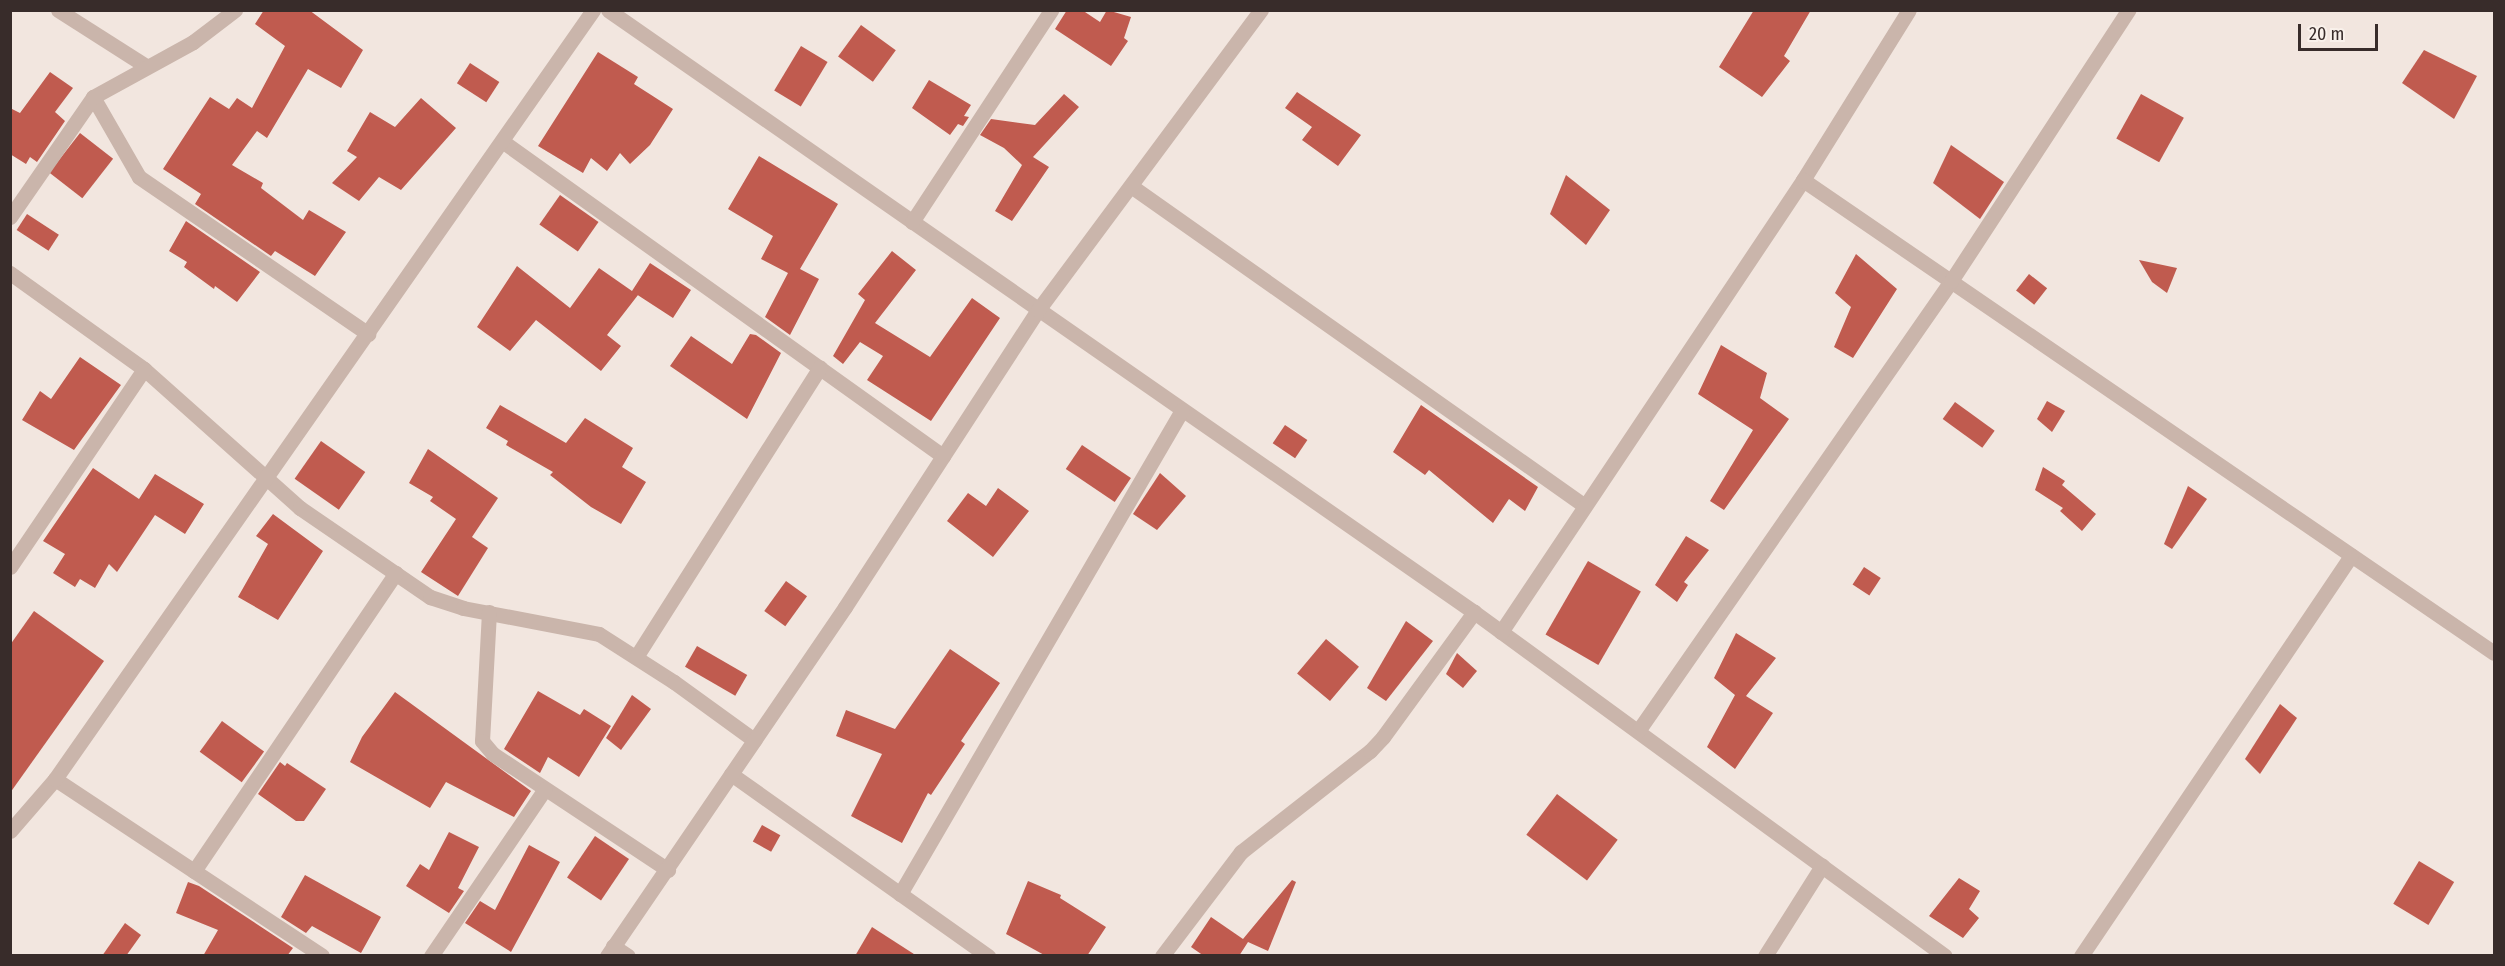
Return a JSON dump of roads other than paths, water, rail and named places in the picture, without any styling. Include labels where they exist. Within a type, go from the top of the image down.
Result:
[{"type":"street","points":[[58,10],[146,66]]},
{"type":"street","points":[[10,217],[93,97],[193,42],[235,10]]},
{"type":"street","points":[[10,831],[55,779],[593,10]]},
{"type":"street","points":[[608,10],[629,17],[912,222],[1474,612],[1945,956]]},
{"type":"street","points":[[912,222],[1051,10]]},
{"type":"street","points":[[628,956],[610,951],[668,870],[1038,310],[1261,10]]},
{"type":"street","points":[[1501,632],[1803,180],[1909,10]]},
{"type":"street","points":[[1638,731],[1951,282],[2128,10]]},
{"type":"street","points":[[93,97],[139,177],[368,334]]},
{"type":"street","points":[[502,141],[943,456]]},
{"type":"street","points":[[1803,180],[2494,653]]},
{"type":"street","points":[[1131,186],[1585,506]]},
{"type":"street","points":[[10,273],[144,369],[300,508],[430,597],[489,612],[599,634],[636,657],[754,740]]},
{"type":"street","points":[[636,657],[820,367]]},
{"type":"street","points":[[10,567],[144,369]]},
{"type":"street","points":[[900,894],[1182,410]]},
{"type":"street","points":[[2081,956],[2350,555]]},
{"type":"street","points":[[194,871],[396,573]]},
{"type":"street","points":[[489,612],[482,741],[493,754],[668,870]]},
{"type":"street","points":[[1162,956],[1240,852],[1370,752],[1474,612]]},
{"type":"street","points":[[731,774],[988,956]]},
{"type":"street","points":[[55,779],[322,956]]},
{"type":"street","points":[[430,956],[545,789]]},
{"type":"street","points":[[1765,956],[1822,866]]}]
